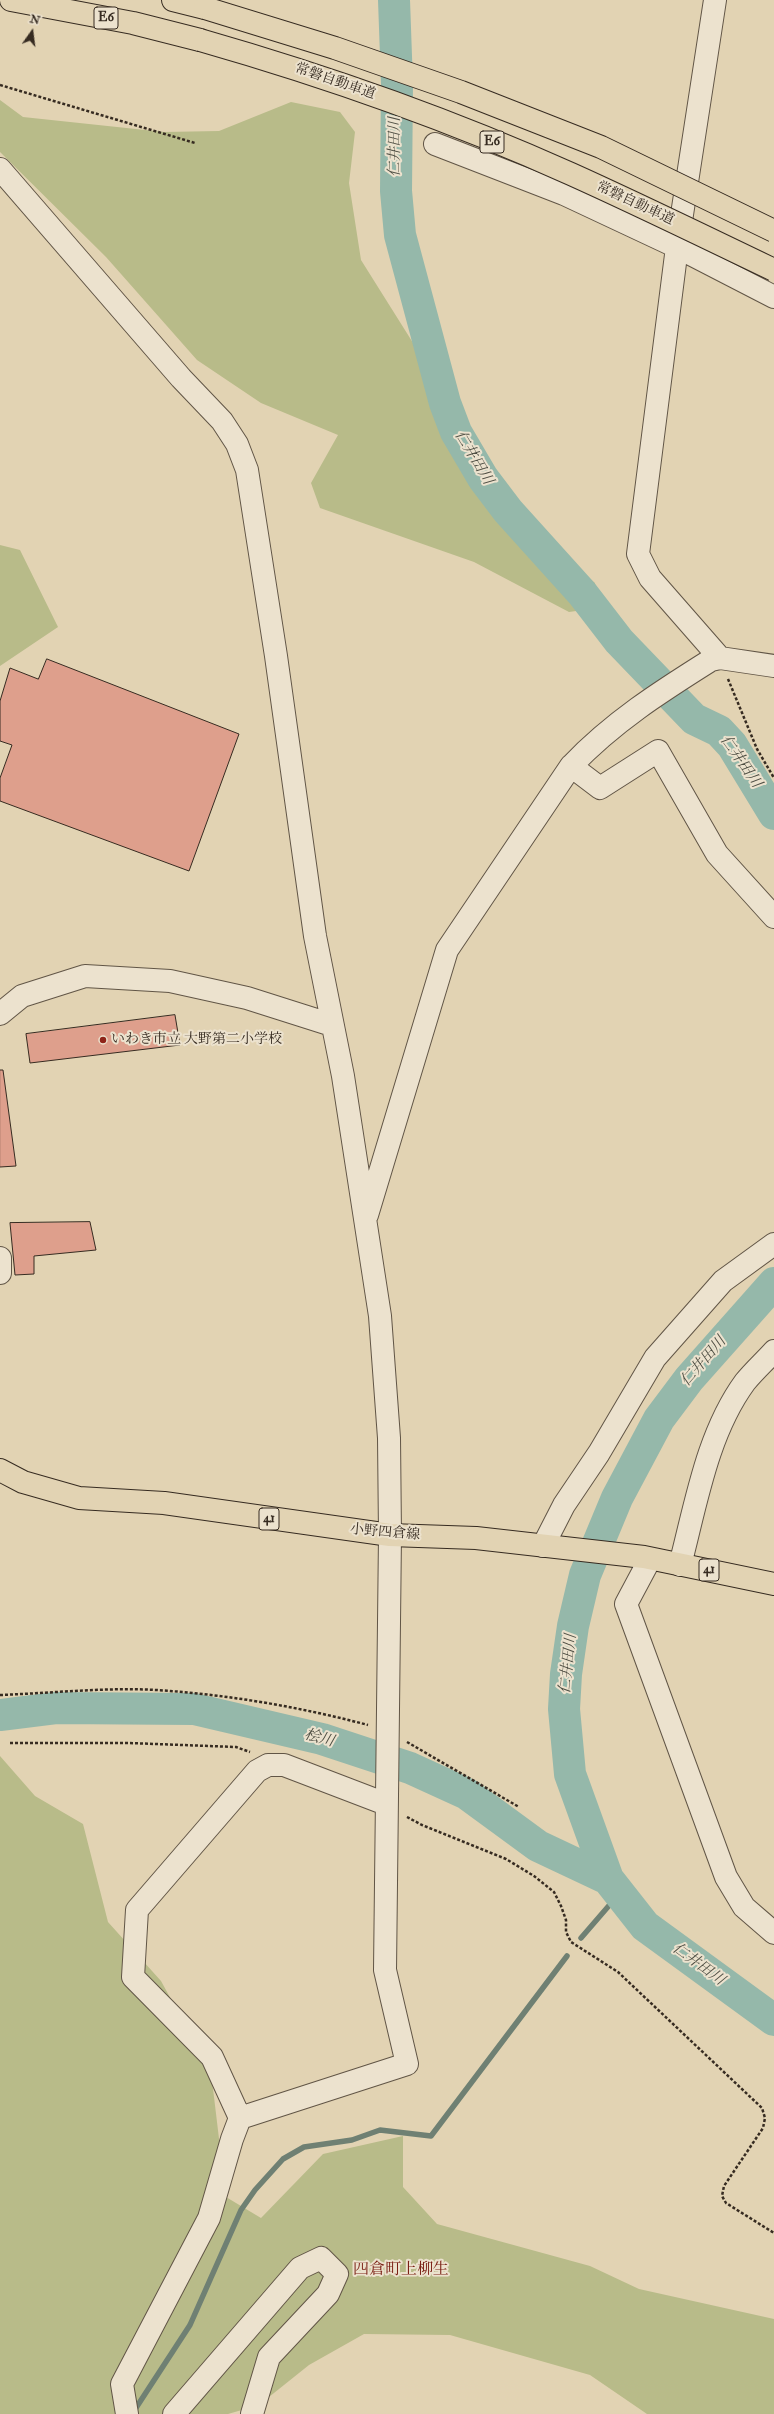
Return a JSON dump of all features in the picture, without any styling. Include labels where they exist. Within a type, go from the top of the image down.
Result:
[{"type":"main road","name":"常磐自動車道","points":[[11,0],[133,23],[200,40],[322,77],[420,112],[571,174],[774,270]]},
{"type":"main road","name":"E6","points":[[173,0],[205,8],[335,48],[461,92],[601,147],[774,231]]},
{"type":"main road","name":"小野四倉線","points":[[0,1470],[23,1482],[79,1498],[164,1503],[390,1535],[476,1538],[647,1558],[774,1584]]},
{"type":"street","points":[[715,0],[677,247],[638,554],[650,578],[716,659]]},
{"type":"street","points":[[435,144],[564,194],[677,247],[774,297]]},
{"type":"street","points":[[0,169],[181,378],[222,421],[240,450],[247,470],[277,663],[314,936],[342,1076],[380,1316],[389,1438],[390,1535],[386,1730],[385,1970],[407,2064],[240,2118]]},
{"type":"street","points":[[365,1221],[447,950],[571,766],[592,744],[640,705],[716,659],[774,666]]},
{"type":"street","points":[[571,766],[600,788],[658,751],[717,854],[774,917]]},
{"type":"street","points":[[0,1014],[22,996],[85,976],[170,981],[247,998],[332,1025]]},
{"type":"street","points":[[543,1546],[564,1505],[599,1453],[655,1358],[723,1281],[774,1244]]},
{"type":"street","points":[[0,1258],[0,1273]]},
{"type":"street","points":[[680,1564],[711,1451],[724,1417],[745,1383],[774,1351]]},
{"type":"street","points":[[647,1558],[626,1604],[726,1877],[744,1908],[774,1933]]},
{"type":"street","points":[[127,2414],[122,2384],[209,2218],[232,2139],[240,2118],[212,2057],[133,1977],[137,1910],[257,1771],[268,1765],[284,1765],[386,1804]]},
{"type":"street","points":[[174,2414],[300,2268],[321,2258],[337,2274],[328,2294],[269,2357],[252,2414]]},
{"type":"path","points":[[0,84],[195,143]]},
{"type":"path","points":[[716,659],[756,749],[774,778]]},
{"type":"path","points":[[0,1695],[104,1690],[170,1690],[232,1698],[340,1718],[386,1730],[519,1807]]},
{"type":"path","points":[[10,1743],[129,1743],[236,1747],[257,1755]]},
{"type":"path","points":[[386,1804],[422,1825],[506,1859],[534,1876],[554,1892],[566,1920],[566,1932],[571,1942],[618,1972],[762,2108],[765,2118],[763,2128],[724,2186],[722,2196],[726,2203],[774,2233]]},
{"type":"green space","points":[[0,100],[23,117],[164,132],[219,131],[291,102],[340,112],[355,132],[349,183],[361,260],[420,354],[454,431],[534,532],[595,583],[598,608],[569,612],[474,562],[320,508],[311,483],[338,435],[261,403],[197,360],[106,257],[0,152]]},
{"type":"green space","points":[[0,545],[20,550],[58,627],[0,666]]},
{"type":"green space","points":[[0,1756],[35,1796],[83,1824],[108,1922],[161,1981],[211,2072],[226,2197],[261,2218],[323,2154],[403,2136],[403,2187],[437,2224],[590,2266],[639,2289],[774,2319],[774,2414],[647,2414],[590,2375],[450,2335],[364,2334],[309,2365],[259,2405],[228,2414],[0,2414]]},
{"type":"building","points":[[47,659],[239,734],[189,871],[0,801],[0,778],[12,745],[0,741],[0,701],[10,668],[38,679]]},
{"type":"building","name":"いわき市立 大野第二小学校","points":[[175,1015],[180,1045],[30,1063],[26,1034]]},
{"type":"building","points":[[0,1070],[3,1070],[16,1166],[0,1167]]},
{"type":"building","points":[[90,1222],[96,1250],[34,1256],[34,1274],[15,1275],[10,1223]]},
{"type":"waterway","name":"仁井田川","points":[[394,0],[397,84],[396,191],[400,235],[445,403],[456,432],[483,478],[508,511],[582,593],[619,641],[694,719],[719,731],[732,745],[774,814]]},
{"type":"waterway","name":"仁井田川","points":[[774,1283],[689,1379],[659,1419],[617,1498],[585,1575],[573,1626],[566,1674],[564,1709],[570,1774],[608,1879],[645,1926],[774,2020]]},
{"type":"waterway","name":"桧川","points":[[0,1715],[56,1708],[194,1709],[322,1739],[410,1768],[467,1794],[538,1846],[608,1879]]},
{"type":"waterway","points":[[581,1938],[619,1894]]},
{"type":"waterway","points":[[132,2414],[190,2325],[241,2210],[255,2190],[283,2159],[304,2147],[352,2140],[380,2130],[431,2136],[567,1956]]},
{"type":"place","name":"いわき市立 大野第二小学校","points":[[103,1040]]},
{"type":"district","name":"四倉町上柳生","points":[[401,2271]]}]
